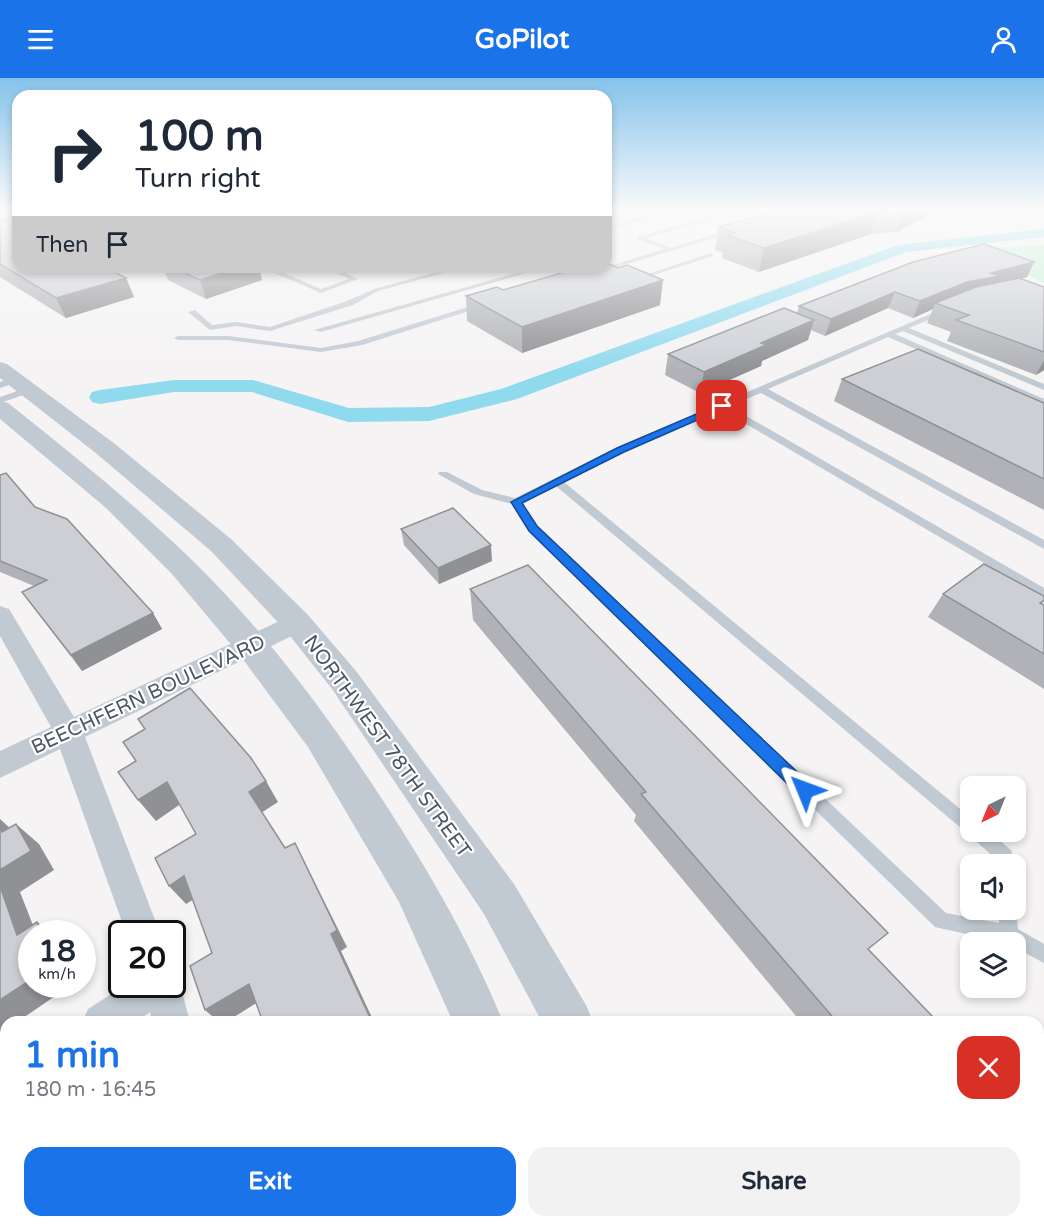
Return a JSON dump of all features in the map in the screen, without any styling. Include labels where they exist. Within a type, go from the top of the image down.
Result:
[{"type":"street","name":"NORTHWEST 78TH STREET","points":[[9,386],[149,483],[222,545],[297,623],[344,680],[499,899],[565,1016]]},
{"type":"street","points":[[9,386],[114,501],[182,567],[251,645],[321,736],[414,887],[476,1016]]},
{"type":"street","points":[[0,615],[68,731],[138,920]]},
{"type":"street","name":"BEECHFERN BOULEVARD","points":[[0,765],[297,623]]},
{"type":"street","points":[[110,1016],[139,998]]},
{"type":"street","points":[[165,998],[169,1016]]},
{"type":"lane","points":[[629,282],[682,265]]},
{"type":"lane","points":[[658,266],[668,269]]},
{"type":"lane","points":[[278,273],[321,291],[355,279],[341,273]]},
{"type":"lane","points":[[270,328],[350,303],[376,290],[440,273]]},
{"type":"lane","points":[[318,330],[522,273]]},
{"type":"lane","points":[[178,338],[228,338],[321,350],[359,343],[494,302]]},
{"type":"lane","points":[[443,474],[478,492],[516,502],[620,450],[954,306]]},
{"type":"lane","points":[[192,312],[210,328],[236,324],[270,328],[307,327],[327,334]]},
{"type":"lane","points":[[902,328],[1044,387]]},
{"type":"lane","points":[[887,334],[1044,402]]},
{"type":"lane","points":[[337,338],[359,343]]},
{"type":"lane","points":[[0,400],[9,386]]},
{"type":"lane","points":[[760,389],[1044,545]]},
{"type":"lane","points":[[722,406],[1044,594]]},
{"type":"lane","points":[[557,482],[960,819]]},
{"type":"lane","points":[[516,502],[533,528],[941,921],[999,932]]},
{"type":"lane","points":[[988,842],[1003,854]]},
{"type":"lane","points":[[1026,944],[1044,954]]},
{"type":"green space","points":[[1006,265],[1044,265],[1044,283]]},
{"type":"building","points":[[1,265],[12,265],[12,271]]},
{"type":"building","points":[[627,265],[663,280],[522,327],[466,296],[497,287],[503,290],[561,273],[612,273],[612,266],[618,268]]},
{"type":"building","points":[[906,265],[1024,265],[991,273],[1000,276],[967,282],[920,301],[895,292],[831,319],[799,306]]},
{"type":"building","points":[[15,273],[116,273],[126,278],[56,298]]},
{"type":"building","points":[[185,273],[222,273],[200,280]]},
{"type":"building","points":[[1019,278],[1044,287],[1044,352],[956,320],[969,315],[935,303],[976,287]]},
{"type":"building","points":[[784,308],[814,320],[761,343],[766,345],[704,372],[668,354]]},
{"type":"building","points":[[918,349],[1044,403],[1044,479],[842,379]]},
{"type":"building","points":[[6,473],[35,507],[67,519],[153,613],[71,655],[22,592],[47,580],[0,561],[0,475]]},
{"type":"building","points":[[453,508],[491,545],[438,568],[401,529]]},
{"type":"building","points":[[984,564],[1044,596],[1044,600],[1040,603],[1044,605],[1044,654],[943,594]]},
{"type":"building","points":[[528,565],[888,933],[868,949],[932,1016],[832,1016],[641,794],[646,792],[470,589]]},
{"type":"building","points":[[190,688],[251,758],[266,781],[249,792],[285,848],[295,843],[337,930],[331,934],[369,1016],[261,1016],[249,984],[205,1010],[190,966],[212,953],[184,876],[169,886],[155,858],[196,834],[167,782],[138,800],[118,772],[136,761],[123,742],[145,729],[138,719]]},
{"type":"building","points":[[16,824],[31,851],[0,870],[0,828],[2,832]]},
{"type":"building","points":[[0,886],[18,934],[18,988],[0,1000]]},
{"type":"waterway","points":[[100,397],[174,386],[253,386],[348,415],[429,414],[509,394],[858,265]]},
{"type":"route","points":[[722,406],[620,450],[516,502],[533,528],[805,790]]}]
